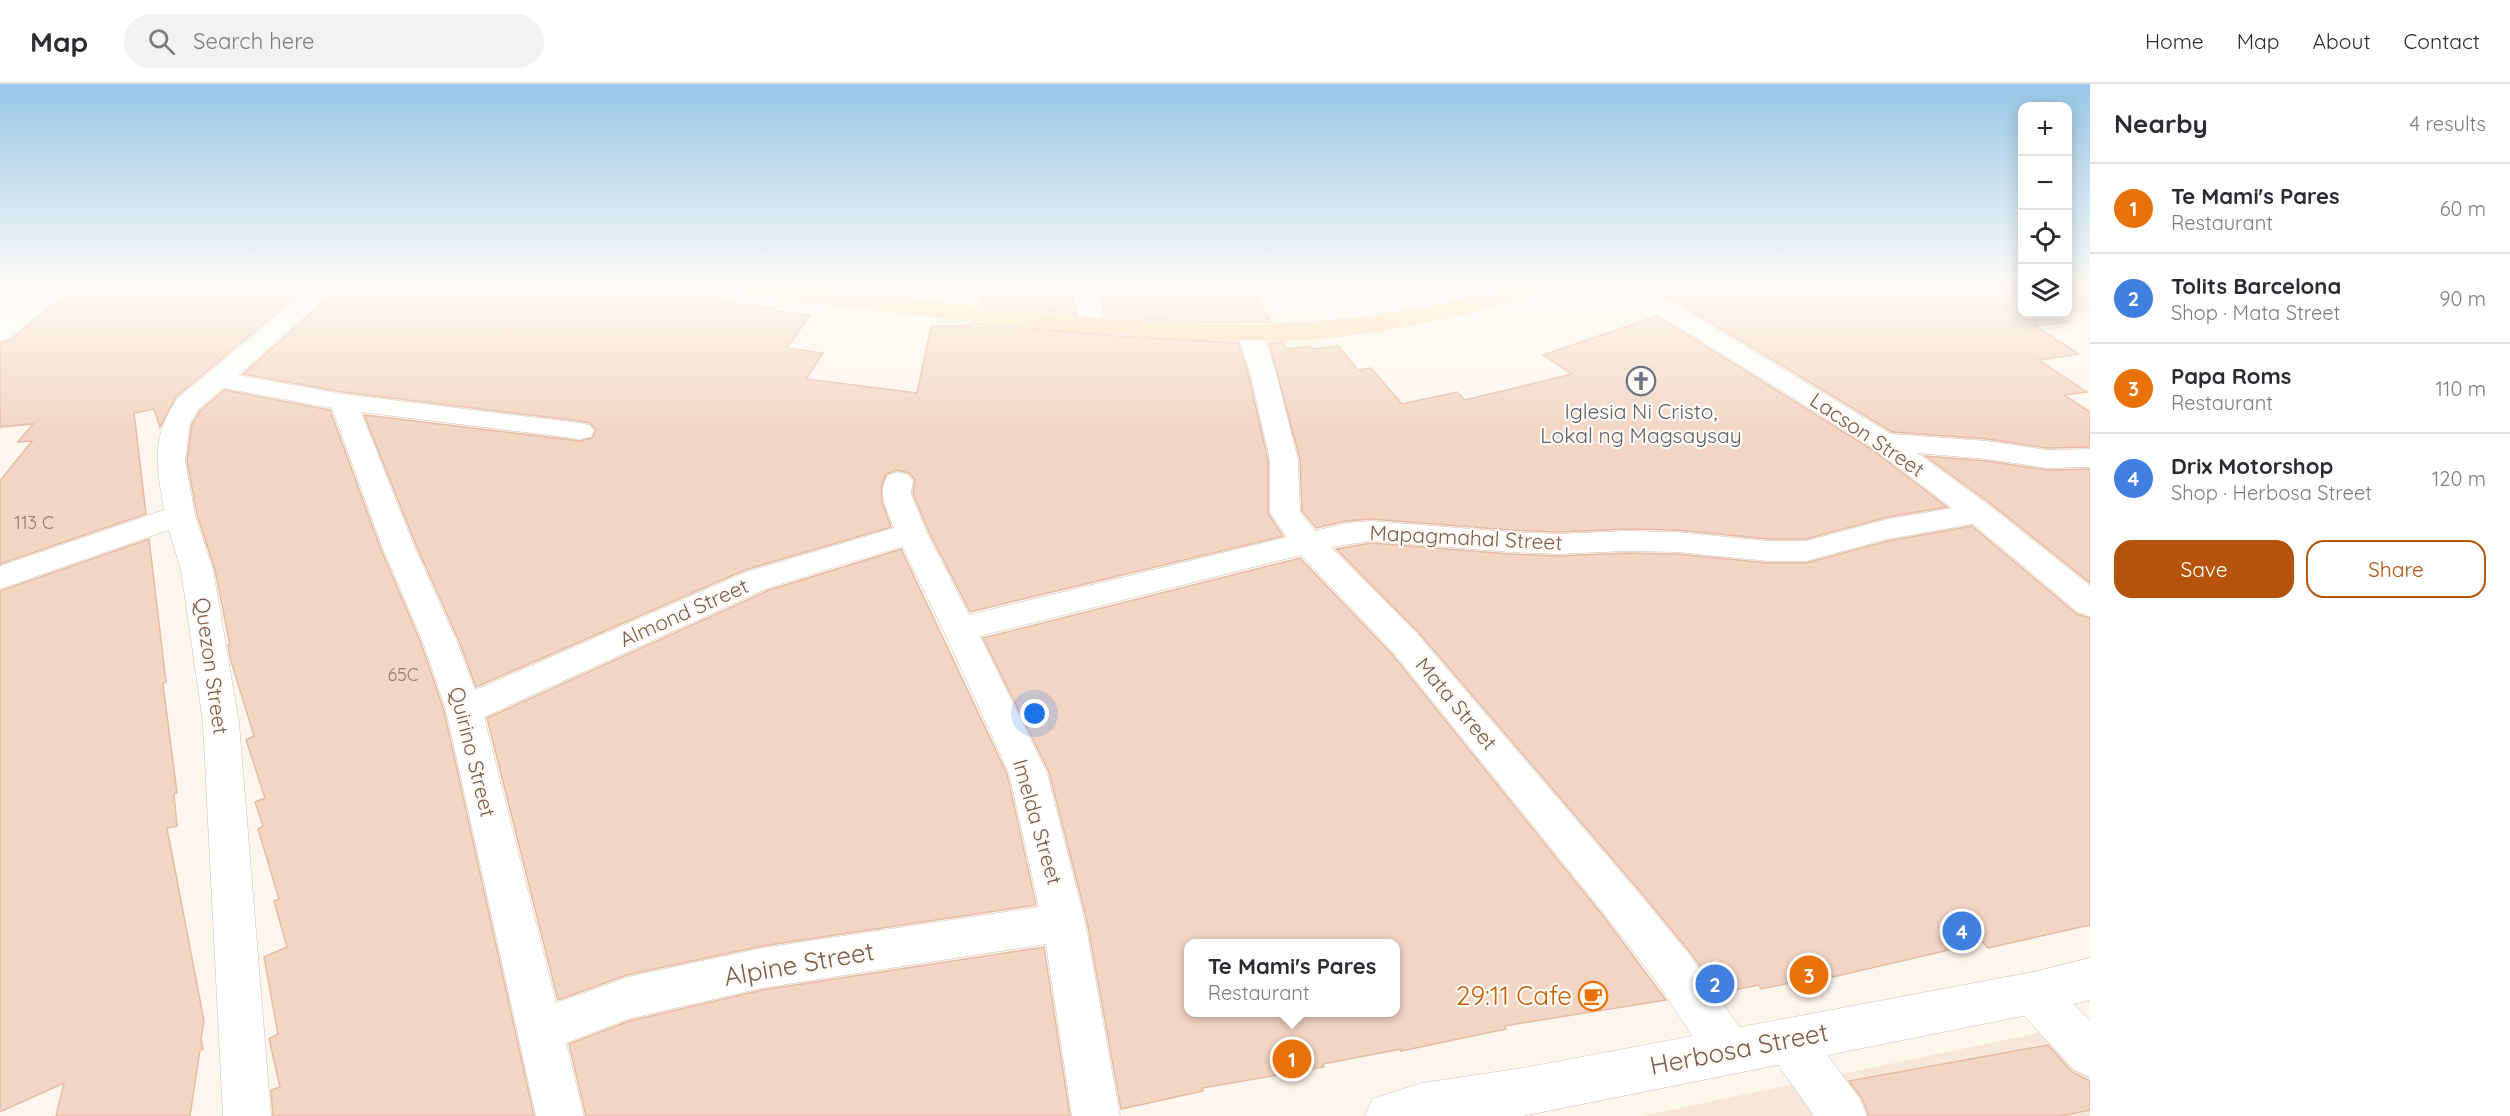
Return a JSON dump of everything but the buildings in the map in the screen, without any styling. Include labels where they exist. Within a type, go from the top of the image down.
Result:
[{"type":"street","name":"Quezon Street","points":[[247,1116],[221,723],[197,570],[180,514],[171,460],[176,423],[187,405],[270,335]]},
{"type":"street","name":"Mata Street","points":[[1251,335],[1263,372],[1284,460],[1285,513],[1308,543],[1405,643],[1621,903],[1675,971],[1728,1050]]},
{"type":"street","name":"Lacson Street","points":[[1709,335],[1884,442],[1978,513],[2090,604]]},
{"type":"street","points":[[218,379],[343,402],[580,431]]},
{"type":"street","name":"Quirino Street","points":[[343,402],[398,546],[440,642],[464,710],[560,1116]]},
{"type":"street","points":[[1884,442],[1987,450],[2047,459],[2090,458]]},
{"type":"street","name":"Imelda Street","points":[[898,481],[896,494],[911,533],[960,629],[1028,773],[1064,922],[1095,1116]]},
{"type":"street","name":"Mapagmahal Street","points":[[960,629],[1347,533],[1371,531],[1558,544],[1626,540],[1677,542],[1768,551],[1806,551],[1888,529],[1978,513]]},
{"type":"street","points":[[0,578],[180,514]]},
{"type":"street","name":"Almond Street","points":[[464,710],[757,580],[911,533]]},
{"type":"street","name":"Alpine Street","points":[[539,1031],[628,998],[762,968],[1064,922]]},
{"type":"street","name":"Herbosa Street","points":[[1389,1116],[1422,1107],[1529,1104],[1728,1050],[2034,993],[2090,980]]},
{"type":"street","points":[[2034,993],[2090,1054]]},
{"type":"street","points":[[1788,1040],[1843,1116]]},
{"type":"shaded area","points":[[2090,1022],[2090,1116],[1642,1116]]},
{"type":"place","name":"Iglesia Ni Cristo, Lokal ng Magsaysay","points":[[1641,381]]},
{"type":"place","name":"Drix Motorshop","points":[[1962,931]]},
{"type":"place","name":"Papa Roms","points":[[1809,975]]},
{"type":"place","name":"Tolits Barcelona","points":[[1715,984]]},
{"type":"place","name":"29:11 Cafe","points":[[1593,996]]},
{"type":"place","name":"Te Mami's Pares","points":[[1292,1059]]}]
